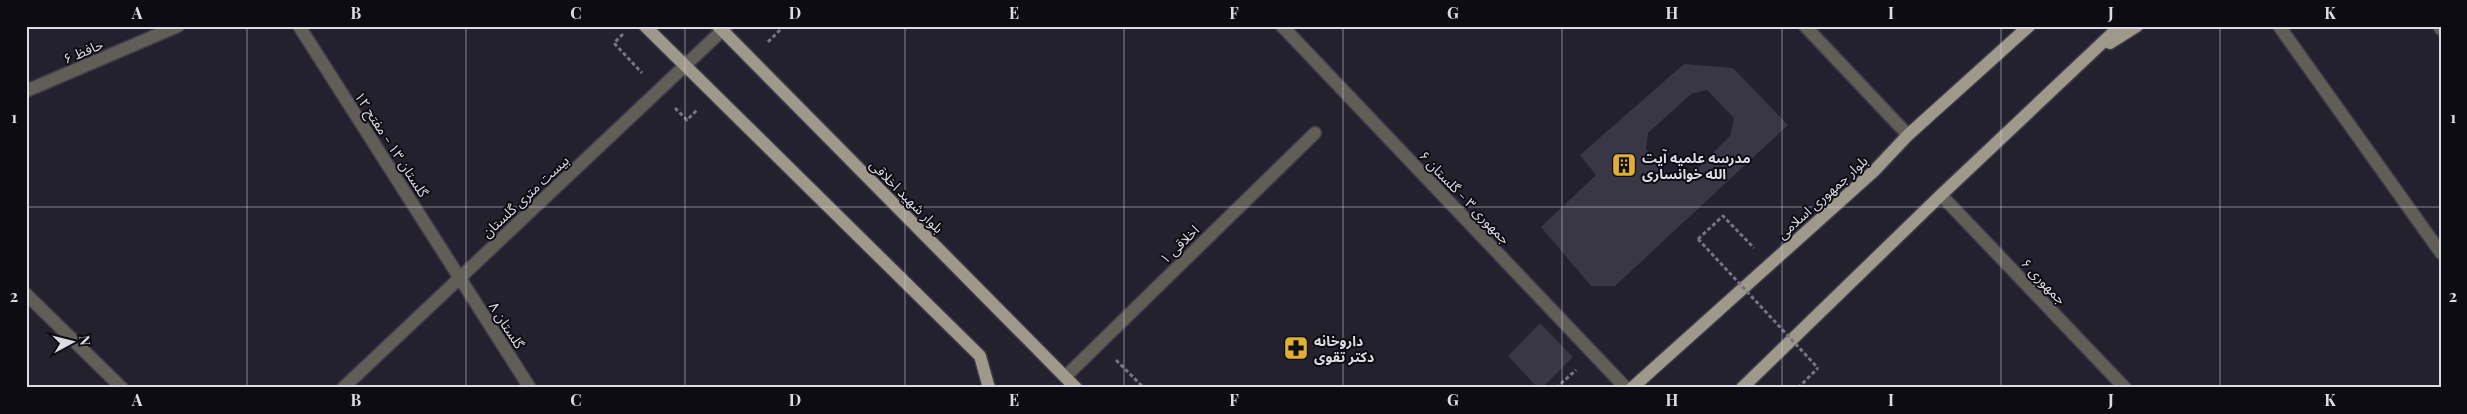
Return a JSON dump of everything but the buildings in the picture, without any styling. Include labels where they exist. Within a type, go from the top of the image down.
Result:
[{"type":"main road","points":[[645,26],[980,356],[989,388]]},
{"type":"main road","name":"بلوار جمهوری اسلامی","points":[[1632,388],[1875,170],[1908,135],[2029,26]]},
{"type":"main road","points":[[1742,388],[1941,195],[2120,26]]},
{"type":"main road","points":[[2088,56],[2138,26]]},
{"type":"main road","name":"بلوار شهید اخلاقی","points":[[722,28],[1076,388]]},
{"type":"street","name":"حافظ ۶","points":[[26,91],[178,26]]},
{"type":"street","name":"گلستان ۱۳ - مفتح ۱۲","points":[[299,26],[459,278]]},
{"type":"street","name":"جمهوری ۳ - گلستان ۶","points":[[1282,26],[1626,388]]},
{"type":"street","points":[[1804,26],[1908,135]]},
{"type":"street","points":[[2279,26],[2441,254]]},
{"type":"street","name":"بیست متری گلستان","points":[[343,388],[685,66],[722,28]]},
{"type":"street","name":"اخلاقی ۱","points":[[1065,377],[1314,133]]},
{"type":"street","name":"جمهوری ۶","points":[[1941,195],[2125,388]]},
{"type":"street","name":"گلستان ۸","points":[[459,278],[530,388]]},
{"type":"street","points":[[26,294],[122,388]]},
{"type":"path","points":[[1770,264],[1723,216],[1698,239],[1818,368],[1798,388]]},
{"type":"path","points":[[1100,343],[1144,388]]},
{"type":"place","name":"مدرسه علمیه آیت الله خوانساری","points":[[1624,165]]},
{"type":"place","name":"داروخانه دکتر تقوی","points":[[1296,348]]}]
